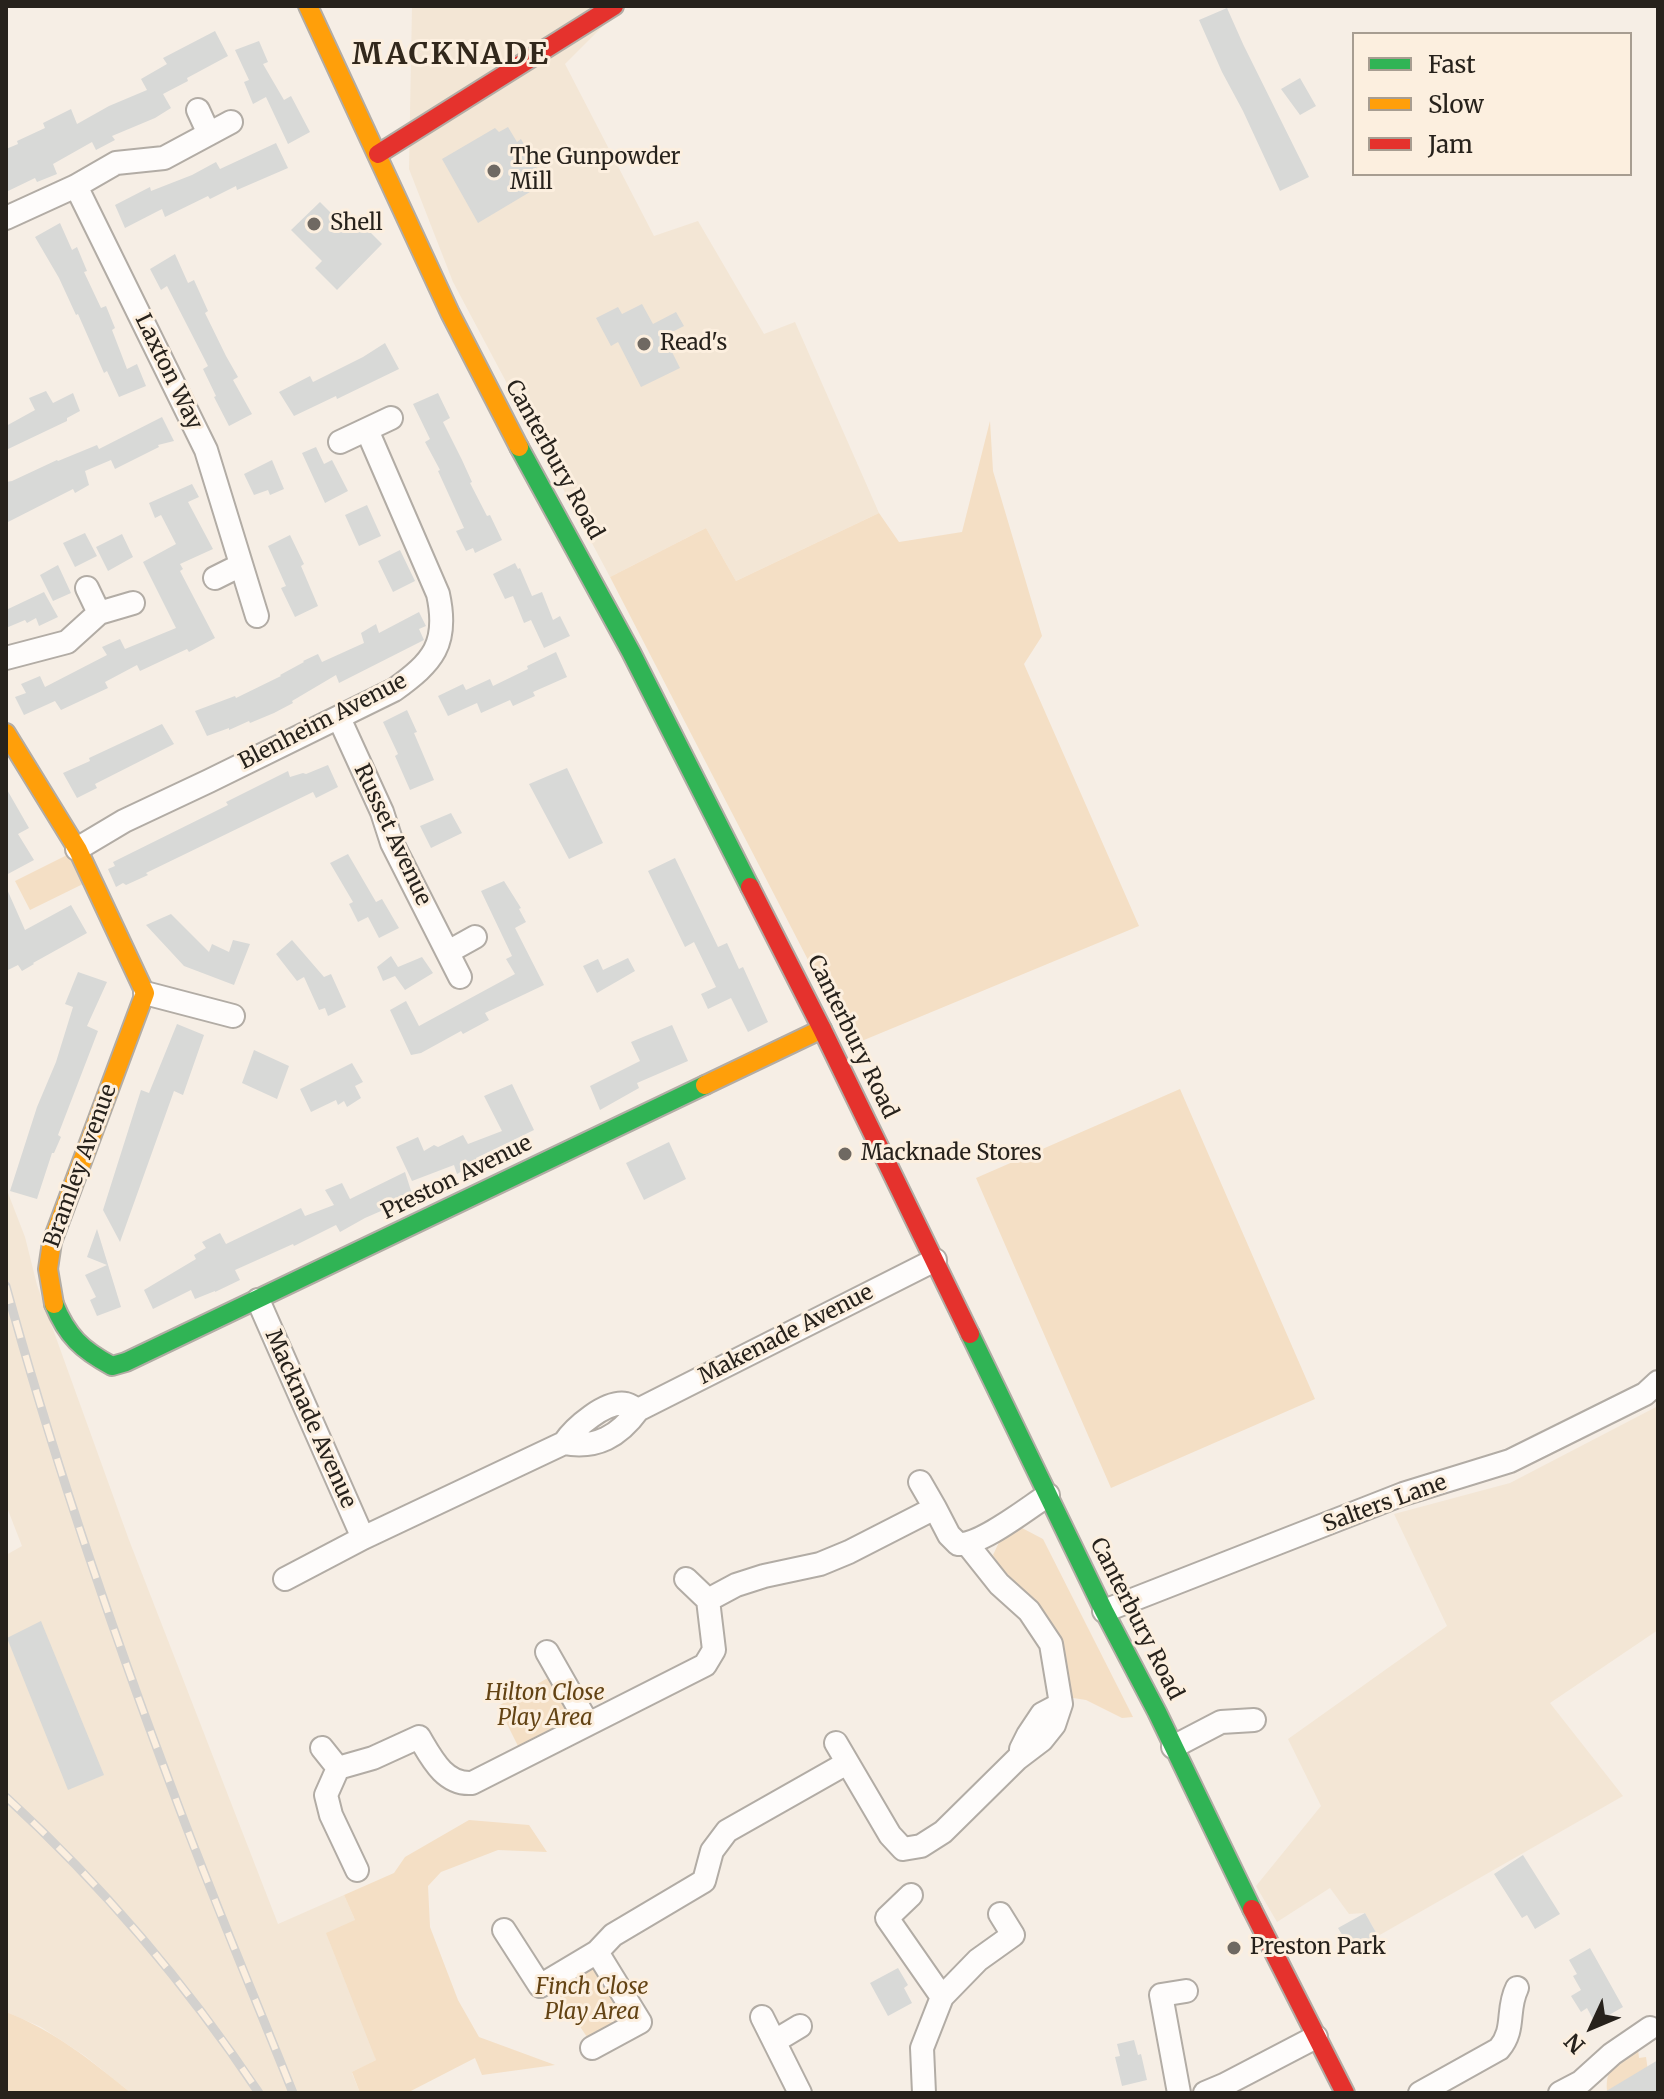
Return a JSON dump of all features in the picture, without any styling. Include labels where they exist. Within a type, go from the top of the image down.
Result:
[{"type":"main road","name":"Canterbury Road","points":[[308,6],[461,336],[631,652],[822,1029],[1104,1611],[1345,2093]]},
{"type":"main road","points":[[378,154],[614,6]]},
{"type":"main road","points":[[6,733],[77,849],[145,993]]},
{"type":"main road","name":"Bramley Avenue","points":[[112,1366],[84,1350],[66,1328],[54,1303],[48,1258],[57,1226],[145,993]]},
{"type":"main road","name":"Preston Avenue","points":[[112,1366],[258,1300],[822,1029]]},
{"type":"street","points":[[198,110],[209,134]]},
{"type":"street","points":[[6,218],[76,186],[116,163],[164,158],[231,122]]},
{"type":"street","name":"Laxton Way","points":[[76,186],[206,450],[257,616]]},
{"type":"street","points":[[340,442],[391,418]]},
{"type":"street","name":"Blenheim Avenue","points":[[77,849],[124,821],[394,690],[431,659],[441,635],[443,615],[438,594],[367,430]]},
{"type":"street","points":[[215,578],[241,565]]},
{"type":"street","points":[[87,588],[99,613]]},
{"type":"street","points":[[6,658],[67,642],[99,613],[133,603]]},
{"type":"street","name":"Russet Avenue","points":[[339,718],[382,812],[392,843],[460,977]]},
{"type":"street","points":[[448,952],[475,937]]},
{"type":"street","points":[[145,993],[233,1016]]},
{"type":"street","name":"Makenade Avenue","points":[[285,1579],[363,1538],[564,1443],[584,1445],[615,1435],[638,1410],[935,1260]]},
{"type":"street","name":"Macknade Avenue","points":[[258,1300],[363,1538]]},
{"type":"street","name":"Salters Lane","points":[[1104,1611],[1403,1494],[1510,1461],[1645,1394],[1658,1382]]},
{"type":"street","points":[[920,1482],[949,1535],[958,1544],[968,1545],[1048,1495]]},
{"type":"street","points":[[708,1600],[736,1585],[764,1576],[820,1564],[935,1508]]},
{"type":"street","points":[[836,1743],[896,1842],[903,1849],[921,1846],[938,1823],[981,1795],[1017,1759],[1042,1714],[1061,1704],[1051,1644],[1029,1611],[999,1584],[968,1545]]},
{"type":"street","points":[[338,1768],[373,1758],[416,1731],[438,1768],[461,1784],[472,1783],[705,1665],[714,1650],[708,1600],[686,1579]]},
{"type":"street","points":[[547,1652],[588,1724]]},
{"type":"street","points":[[1173,1747],[1221,1722],[1254,1720]]},
{"type":"street","points":[[322,1748],[338,1768]]},
{"type":"street","points":[[504,1930],[540,1986],[597,1952],[613,1935],[704,1881],[712,1851],[727,1831],[847,1763]]},
{"type":"street","points":[[338,1768],[326,1795],[331,1815],[357,1870]]},
{"type":"street","points":[[911,1895],[887,1918],[942,1997]]},
{"type":"street","points":[[924,2093],[922,2048],[942,1997],[978,1960],[1013,1935],[1000,1914]]},
{"type":"street","points":[[592,2048],[640,2022],[597,1952]]},
{"type":"street","points":[[1420,2093],[1499,2049],[1510,2031],[1510,2010],[1517,1988]]},
{"type":"street","points":[[1179,2093],[1161,1995],[1186,1991]]},
{"type":"street","points":[[762,2017],[800,2093]]},
{"type":"street","points":[[775,2041],[800,2026]]},
{"type":"street","points":[[1560,2093],[1581,2082],[1612,2054],[1650,2028]]},
{"type":"street","points":[[1205,2093],[1316,2037]]},
{"type":"shaded area","points":[[412,6],[623,6],[565,64],[654,236],[698,221],[764,334],[795,322],[879,513],[736,581],[706,528],[610,577],[453,282],[409,169]]},
{"type":"shaded area","points":[[6,1193],[25,1237],[37,1285],[129,1540],[278,1924],[344,1895],[355,1920],[376,2060],[352,2073],[360,2093],[131,2093],[85,2056],[41,2027],[6,2012],[6,1555],[22,1546],[6,1505]]},
{"type":"shaded area","points":[[1658,1406],[1658,1630],[1550,1703],[1623,1796],[1378,1936],[1365,1913],[1349,1914],[1330,1888],[1277,1922],[1256,1886],[1321,1806],[1288,1739],[1447,1626],[1394,1514],[1510,1483]]},
{"type":"green space","points":[[990,421],[993,471],[1042,636],[1024,664],[1139,926],[852,1045],[610,577],[706,528],[736,581],[879,513],[899,542],[962,532]]},
{"type":"green space","points":[[71,853],[85,883],[30,910],[15,881]]},
{"type":"green space","points":[[1180,1089],[1315,1399],[1111,1488],[976,1178]]},
{"type":"green space","points":[[1022,1528],[1043,1539],[1133,1717],[1122,1718],[1086,1700],[1067,1697],[1038,1605],[1006,1575],[993,1555],[1001,1538]]},
{"type":"green space","name":"Hilton Close Play Area","points":[[555,1674],[579,1717],[519,1748],[498,1706]]},
{"type":"green space","points":[[469,1820],[529,1825],[547,1852],[498,1850],[441,1872],[428,1886],[430,1927],[458,2000],[479,2037],[555,2065],[482,2075],[475,2058],[407,2093],[360,2093],[352,2072],[376,2060],[326,1933],[355,1920],[344,1895],[394,1873],[405,1857]]},
{"type":"green space","name":"Finch Close Play Area","points":[[599,1963],[626,2012],[623,2022],[589,2040],[555,1989]]},
{"type":"green space","points":[[6,2012],[56,2037],[131,2093],[6,2093]]},
{"type":"green space","points":[[1638,2049],[1639,2058],[1646,2057],[1649,2078],[1607,2091],[1611,2069]]},
{"type":"building","points":[[1227,8],[1309,177],[1280,191],[1199,20]]},
{"type":"building","points":[[215,31],[228,56],[163,94],[171,108],[112,136],[115,140],[96,150],[92,142],[53,164],[57,174],[37,182],[35,178],[6,192],[6,149],[45,128],[43,123],[71,109],[77,124],[147,90],[141,79],[167,64],[163,58]]},
{"type":"building","points":[[259,41],[268,62],[263,64],[284,100],[291,96],[310,132],[288,144],[266,97],[253,104],[244,82],[249,80],[235,50]]},
{"type":"building","points":[[1300,78],[1316,106],[1300,115],[1281,89]]},
{"type":"building","name":"The Gunpowder Mill","points":[[508,127],[517,142],[521,139],[545,183],[478,223],[442,159],[495,128],[499,132]]},
{"type":"building","points":[[276,143],[288,168],[237,190],[236,186],[210,199],[208,196],[165,217],[162,209],[125,228],[115,205],[150,187],[151,191],[216,162],[220,169]]},
{"type":"building","points":[[320,202],[351,233],[361,223],[382,244],[337,290],[315,268],[322,261],[291,230]]},
{"type":"building","points":[[60,223],[72,250],[77,247],[87,271],[84,272],[101,308],[106,306],[127,369],[137,364],[146,386],[119,397],[107,371],[104,373],[78,314],[35,237]]},
{"type":"building","points":[[175,254],[188,283],[194,280],[208,311],[205,313],[238,377],[233,380],[252,414],[229,426],[203,369],[208,366],[167,286],[161,290],[150,269]]},
{"type":"building","name":"Read's","points":[[642,304],[653,324],[676,312],[684,326],[664,336],[680,368],[641,387],[618,342],[611,346],[596,318],[618,307],[622,314]]},
{"type":"building","points":[[385,343],[399,369],[337,399],[336,396],[294,416],[279,392],[310,376],[313,382]]},
{"type":"building","points":[[46,391],[53,403],[73,393],[80,411],[67,421],[6,450],[6,426],[35,410],[29,398]]},
{"type":"building","points":[[438,393],[450,418],[443,422],[470,483],[502,540],[475,553],[473,548],[466,551],[456,531],[464,528],[425,442],[430,439],[413,404]]},
{"type":"building","points":[[162,417],[174,441],[158,445],[115,469],[111,460],[85,471],[89,485],[75,493],[73,489],[6,523],[6,482],[97,445],[99,449]]},
{"type":"building","points":[[316,447],[324,464],[332,460],[348,491],[325,503],[302,453]]},
{"type":"building","points":[[272,460],[284,489],[270,495],[268,490],[254,495],[244,474]]},
{"type":"building","points":[[192,484],[199,497],[188,502],[213,549],[180,564],[183,569],[180,571],[215,638],[140,671],[137,665],[105,682],[108,688],[61,710],[55,701],[24,715],[15,697],[26,693],[21,684],[40,676],[45,687],[107,655],[102,647],[120,639],[125,649],[176,628],[143,562],[176,544],[161,515],[155,518],[149,503]]},
{"type":"building","points":[[367,505],[381,536],[359,546],[345,515]]},
{"type":"building","points":[[85,533],[97,556],[75,567],[63,543]]},
{"type":"building","points":[[122,534],[133,557],[108,571],[96,547]]},
{"type":"building","points":[[290,535],[318,606],[295,617],[281,588],[286,586],[268,546]]},
{"type":"building","points":[[400,550],[415,581],[393,592],[378,561]]},
{"type":"building","points":[[515,563],[532,596],[542,592],[553,620],[560,616],[570,636],[544,648],[531,620],[524,623],[513,596],[505,599],[493,574]]},
{"type":"building","points":[[58,565],[71,593],[53,601],[40,575]]},
{"type":"building","points":[[44,592],[58,617],[39,626],[36,618],[6,628],[6,610]]},
{"type":"building","points":[[419,612],[426,626],[419,629],[424,640],[339,683],[336,675],[274,713],[207,736],[195,711],[236,698],[318,654],[322,662],[364,643],[361,633],[376,624],[379,633]]},
{"type":"building","points":[[556,652],[567,677],[533,692],[535,696],[513,706],[510,700],[481,713],[477,703],[448,716],[438,696],[463,684],[466,690],[490,679],[493,686]]},
{"type":"building","points":[[407,710],[434,780],[410,790],[383,722]]},
{"type":"building","points":[[162,724],[174,744],[95,784],[97,788],[77,798],[63,773]]},
{"type":"building","points":[[328,765],[338,787],[316,798],[313,792],[146,873],[148,875],[116,887],[108,869],[115,866],[113,862],[228,805],[226,802],[288,771],[290,777]]},
{"type":"building","points":[[567,768],[603,843],[569,859],[529,784]]},
{"type":"building","points":[[6,788],[29,828],[18,834],[34,860],[6,875]]},
{"type":"building","points":[[451,813],[462,833],[431,848],[420,826]]},
{"type":"building","points":[[348,854],[376,902],[382,899],[399,928],[379,938],[368,917],[358,922],[349,904],[353,902],[330,863]]},
{"type":"building","points":[[675,858],[718,947],[727,943],[739,969],[743,967],[768,1022],[748,1032],[731,998],[708,1009],[701,994],[716,987],[694,942],[685,947],[648,871]]},
{"type":"building","points":[[504,881],[526,922],[515,928],[544,985],[485,1013],[489,1020],[463,1034],[461,1031],[421,1053],[411,1055],[390,1010],[406,1001],[419,1026],[515,974],[506,959],[512,956],[481,891]]},
{"type":"building","points":[[6,887],[25,930],[71,905],[87,933],[22,971],[18,965],[6,971]]},
{"type":"building","points":[[171,914],[209,952],[212,944],[229,952],[233,940],[250,944],[234,985],[184,966],[146,925]]},
{"type":"building","points":[[292,940],[324,977],[331,974],[346,1007],[328,1016],[325,1008],[319,1010],[304,977],[297,981],[276,954]]},
{"type":"building","points":[[391,956],[398,967],[422,957],[433,973],[405,990],[395,976],[383,981],[377,967]]},
{"type":"building","points":[[628,958],[635,971],[597,993],[583,966],[598,959],[603,970]]},
{"type":"building","points":[[78,972],[107,982],[87,1026],[98,1031],[37,1199],[10,1191],[37,1107],[56,1062],[73,1007],[65,1004]]},
{"type":"building","points":[[177,1024],[204,1035],[183,1095],[174,1091],[120,1242],[103,1210],[141,1090],[149,1093]]},
{"type":"building","points":[[672,1025],[688,1061],[637,1083],[639,1088],[600,1110],[590,1086],[640,1061],[631,1042]]},
{"type":"building","points":[[254,1050],[289,1066],[277,1099],[242,1083]]},
{"type":"building","points":[[352,1063],[363,1082],[355,1086],[361,1098],[347,1107],[344,1101],[338,1105],[336,1100],[311,1112],[300,1089]]},
{"type":"building","points":[[512,1084],[534,1130],[476,1158],[478,1162],[457,1174],[454,1165],[412,1181],[396,1147],[418,1137],[424,1151],[463,1135],[468,1144],[502,1131],[484,1096]]},
{"type":"building","points":[[669,1142],[686,1179],[644,1200],[626,1163]]},
{"type":"building","points":[[405,1172],[413,1197],[340,1232],[336,1225],[235,1270],[240,1280],[215,1292],[195,1299],[191,1290],[153,1309],[144,1290],[196,1259],[194,1255],[206,1248],[202,1242],[220,1233],[226,1244],[301,1208],[305,1216],[334,1205],[325,1190],[342,1183],[350,1199]]},
{"type":"building","points":[[97,1229],[121,1307],[97,1316],[90,1300],[96,1297],[85,1275],[107,1265],[87,1257]]},
{"type":"building","points":[[41,1621],[104,1775],[68,1790],[7,1638]]},
{"type":"building","points":[[1523,1855],[1560,1914],[1535,1929],[1527,1915],[1522,1918],[1494,1874]]},
{"type":"building","points":[[1365,1913],[1378,1936],[1352,1951],[1338,1928]]},
{"type":"building","points":[[1590,1948],[1623,2007],[1595,2023],[1587,2008],[1581,2012],[1571,1996],[1581,1990],[1569,1960]]},
{"type":"building","points":[[898,1968],[908,1985],[904,1988],[912,2003],[888,2016],[870,1983]]},
{"type":"building","points":[[1134,2040],[1147,2080],[1122,2086],[1115,2057],[1120,2056],[1117,2044]]},
{"type":"building","points":[[1658,2060],[1658,2093],[1603,2093]]},
{"type":"railway","points":[[6,1286],[63,1478],[128,1668],[203,1869],[293,2093]]},
{"type":"railway","points":[[6,1797],[76,1865],[142,1938],[203,2014],[259,2093]]},
{"type":"traffic: fast","points":[[519,447],[631,652],[750,887]]},
{"type":"traffic: fast","points":[[54,1304],[64,1325],[84,1348],[112,1366],[126,1362],[705,1085]]},
{"type":"traffic: fast","points":[[970,1334],[1252,1909]]},
{"type":"traffic: slow","points":[[308,6],[450,313],[519,447]]},
{"type":"traffic: slow","points":[[6,733],[78,850],[145,993],[52,1242],[48,1269],[54,1304]]},
{"type":"traffic: slow","points":[[705,1085],[822,1029]]},
{"type":"traffic: jam","points":[[378,154],[614,6]]},
{"type":"traffic: jam","points":[[750,887],[970,1334]]},
{"type":"traffic: jam","points":[[1252,1909],[1345,2093]]},
{"type":"place","name":"The Gunpowder Mill","points":[[494,171]]},
{"type":"place","name":"Shell","points":[[314,224]]},
{"type":"place","name":"Read's","points":[[644,344]]},
{"type":"place","name":"Macknade Stores","points":[[845,1154]]},
{"type":"place","name":"Preston Park","points":[[1234,1948]]},
{"type":"district","name":"MACKNADE","points":[[451,56]]}]
